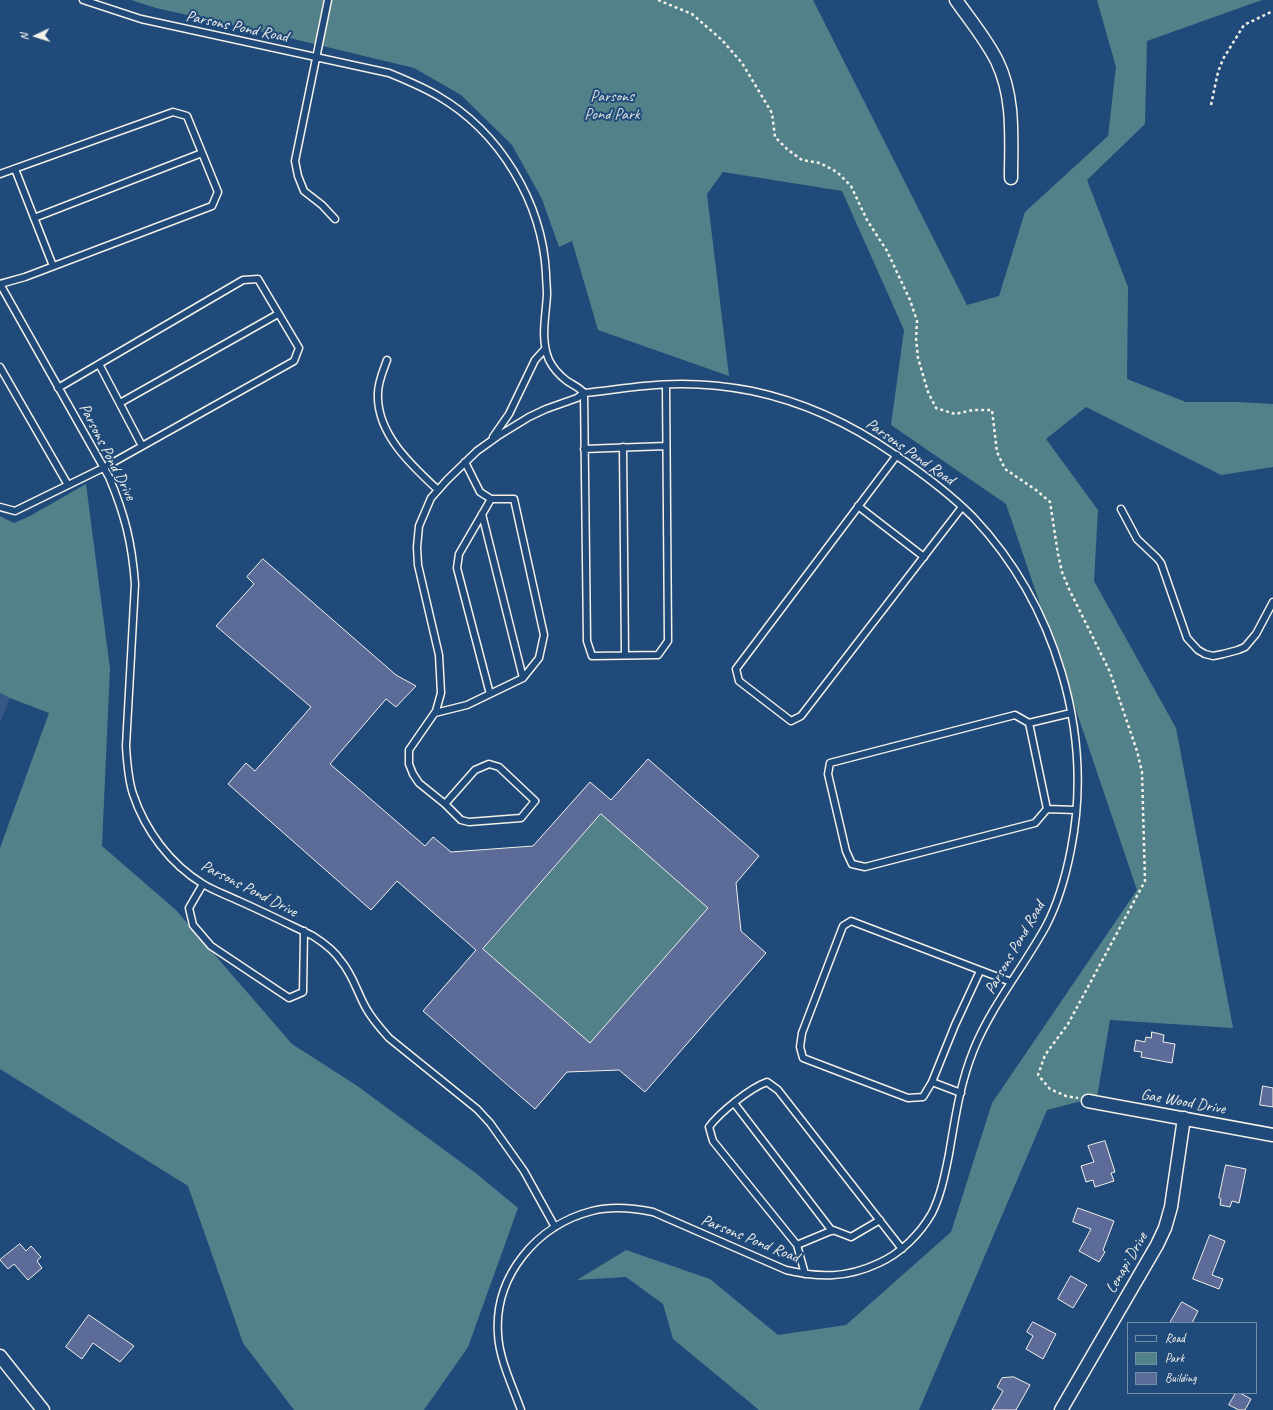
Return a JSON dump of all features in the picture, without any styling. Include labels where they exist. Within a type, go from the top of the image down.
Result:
[{"type":"street","points":[[956,0],[986,42],[997,62],[1005,82],[1010,104],[1012,128],[1010,178]]},
{"type":"street","name":"Gae Wood Drive","points":[[1088,1101],[1273,1135]]},
{"type":"street","name":"Lenapi Drive","points":[[1061,1410],[1165,1228],[1171,1207],[1184,1118]]},
{"type":"street","points":[[0,1356],[43,1410]]},
{"type":"lane","name":"Parsons Pond Road","points":[[83,0],[141,19],[389,73],[415,84],[439,97],[480,128],[496,146],[512,168],[524,189],[542,241],[546,265],[547,292],[543,336],[545,349],[557,372],[584,393],[645,386],[683,384],[721,386],[753,392],[815,410],[844,423],[872,439],[924,474],[962,507],[995,544],[1015,571],[1032,600],[1058,661],[1071,713],[1077,762],[1078,790],[1071,852],[1053,911],[986,1023],[975,1047],[960,1093],[939,1196],[931,1213],[918,1232],[902,1249],[884,1261],[865,1269],[845,1274],[826,1276],[786,1270],[653,1212],[614,1208],[593,1211],[572,1218],[539,1238],[525,1252],[505,1288],[500,1304],[498,1335],[521,1410]]},
{"type":"lane","points":[[328,0],[295,161],[298,176],[304,191],[322,205],[335,219]]},
{"type":"lane","points":[[0,174],[173,112],[187,116],[218,192],[212,206],[25,277],[0,284]]},
{"type":"lane","points":[[34,218],[202,153]]},
{"type":"lane","points":[[15,169],[53,266]]},
{"type":"lane","points":[[0,507],[15,511],[103,468],[294,361],[299,348],[258,280],[243,280],[58,388]]},
{"type":"lane","name":"Parsons Pond Drive","points":[[0,284],[103,468],[119,502],[127,527],[134,564],[135,584],[126,746],[128,772],[131,786],[142,815],[153,835],[171,858],[185,871],[203,884],[313,936],[329,947],[350,973],[365,1007],[376,1024],[389,1038],[477,1109],[490,1123],[524,1171],[555,1227]]},
{"type":"lane","points":[[120,403],[278,314]]},
{"type":"lane","points":[[490,442],[509,414],[535,360],[545,349]]},
{"type":"lane","points":[[388,360],[381,375],[378,392],[382,420],[398,448],[438,490]]},
{"type":"lane","points":[[99,364],[142,446]]},
{"type":"lane","points":[[0,368],[68,485]]},
{"type":"lane","points":[[584,393],[587,641],[592,656],[658,655],[668,641],[666,385]]},
{"type":"lane","points":[[445,804],[475,770],[489,764],[499,768],[535,801],[520,818],[469,822],[461,820],[445,804],[419,783],[412,774],[409,764],[409,750],[435,713],[441,693],[439,655],[418,565],[417,547],[419,526],[431,498],[464,462],[490,442],[529,417],[577,398],[584,393]]},
{"type":"lane","points":[[584,448],[666,446]]},
{"type":"lane","points":[[623,447],[625,655]]},
{"type":"lane","points":[[896,455],[736,669],[739,681],[791,721],[801,716],[962,507]]},
{"type":"lane","points":[[435,713],[468,705],[523,678],[539,658],[544,635],[514,499],[491,499],[480,492],[464,462]]},
{"type":"lane","points":[[490,694],[457,568],[459,554],[491,499]]},
{"type":"lane","points":[[858,506],[924,557]]},
{"type":"lane","points":[[1121,509],[1137,538],[1161,563],[1187,638],[1198,650],[1213,656],[1230,653],[1245,647],[1256,634],[1273,602]]},
{"type":"lane","points":[[482,514],[523,678]]},
{"type":"lane","points":[[1047,809],[1035,823],[865,867],[852,864],[846,851],[828,774],[830,763],[1015,715],[1029,723],[1071,713]]},
{"type":"lane","points":[[1029,723],[1047,809]]},
{"type":"lane","points":[[1047,809],[1076,810]]},
{"type":"lane","points":[[203,884],[189,908],[193,925],[211,946],[289,998],[303,992],[304,932]]},
{"type":"lane","points":[[980,971],[932,1082],[924,1097],[908,1098],[803,1058],[800,1047],[802,1033],[843,926],[851,921],[1011,982]]},
{"type":"lane","points":[[805,1274],[797,1245],[713,1140],[709,1127],[715,1119],[734,1103],[758,1085],[767,1082],[778,1090],[902,1249]]},
{"type":"lane","points":[[932,1082],[960,1093]]},
{"type":"lane","points":[[734,1103],[832,1231],[851,1237],[880,1220]]},
{"type":"lane","points":[[797,1245],[832,1231]]},
{"type":"path","points":[[1211,105],[1218,72],[1223,59],[1244,25],[1273,11]]},
{"type":"shaded area","points":[[0,693],[10,698],[0,723]]},
{"type":"green space","name":"Parsons Pond Park","points":[[131,0],[813,0],[967,305],[999,296],[1025,212],[1108,136],[1116,67],[1097,0],[1262,0],[1147,41],[1145,124],[1087,180],[1128,287],[1127,379],[1186,402],[1273,404],[1273,467],[1221,475],[1086,407],[1046,439],[1098,510],[1094,581],[1176,728],[1233,1028],[1110,1020],[1097,1097],[1047,1110],[919,1410],[759,1410],[673,1339],[663,1304],[626,1277],[577,1280],[626,1250],[710,1279],[778,1335],[846,1325],[951,1232],[992,1103],[1137,890],[1006,504],[891,425],[904,330],[842,191],[723,172],[707,194],[729,376],[598,330],[572,241],[559,247],[542,199],[512,145],[461,95],[414,68],[156,8]]},
{"type":"green space","points":[[86,484],[110,669],[102,846],[176,910],[292,1044],[356,1085],[477,1174],[518,1208],[468,1347],[424,1410],[294,1410],[243,1343],[188,1186],[0,1069],[0,848],[49,713],[0,693],[0,516],[14,523],[30,516]]},
{"type":"green space","points":[[601,814],[708,908],[590,1043],[483,949]]},
{"type":"building","points":[[263,559],[396,675],[416,686],[396,707],[386,699],[330,764],[425,846],[433,837],[451,852],[533,846],[590,782],[611,800],[648,759],[759,856],[736,883],[741,931],[766,953],[645,1092],[619,1070],[567,1072],[535,1109],[423,1011],[476,950],[397,881],[371,910],[228,784],[246,763],[255,771],[311,707],[216,626],[254,584],[247,577]],"holes":[[[601,814],[708,908],[590,1043],[483,949]]]},
{"type":"building","points":[[1152,1032],[1164,1035],[1163,1042],[1175,1044],[1172,1063],[1141,1057],[1142,1052],[1134,1051],[1136,1040],[1145,1042],[1146,1037],[1151,1038]]},
{"type":"building","points":[[1263,1086],[1273,1088],[1273,1107],[1260,1105]]},
{"type":"building","points":[[1105,1141],[1115,1172],[1111,1173],[1114,1181],[1095,1187],[1093,1180],[1086,1182],[1081,1166],[1094,1162],[1088,1146]]},
{"type":"building","points":[[1226,1165],[1246,1169],[1239,1203],[1232,1201],[1230,1207],[1220,1205],[1221,1199],[1219,1198]]},
{"type":"building","points":[[1078,1208],[1114,1221],[1103,1250],[1105,1252],[1099,1262],[1079,1251],[1091,1229],[1073,1222]]},
{"type":"building","points":[[1210,1235],[1225,1241],[1212,1275],[1223,1279],[1219,1289],[1193,1279]]},
{"type":"building","points":[[20,1244],[26,1251],[31,1246],[41,1257],[37,1261],[42,1268],[28,1280],[14,1264],[8,1269],[0,1260]]},
{"type":"building","points":[[1071,1276],[1087,1285],[1073,1308],[1058,1299]]},
{"type":"building","points":[[1182,1302],[1198,1311],[1192,1322],[1171,1322]]},
{"type":"building","points":[[89,1315],[134,1346],[120,1362],[93,1343],[82,1359],[66,1347]]},
{"type":"building","points":[[1033,1322],[1056,1334],[1043,1359],[1026,1349],[1033,1336],[1027,1332]]},
{"type":"building","points":[[1014,1377],[1030,1385],[1016,1410],[992,1410],[1003,1391],[997,1387],[1002,1378]]},
{"type":"building","points":[[1235,1394],[1242,1394],[1251,1399],[1245,1410],[1239,1410],[1229,1405]]}]
